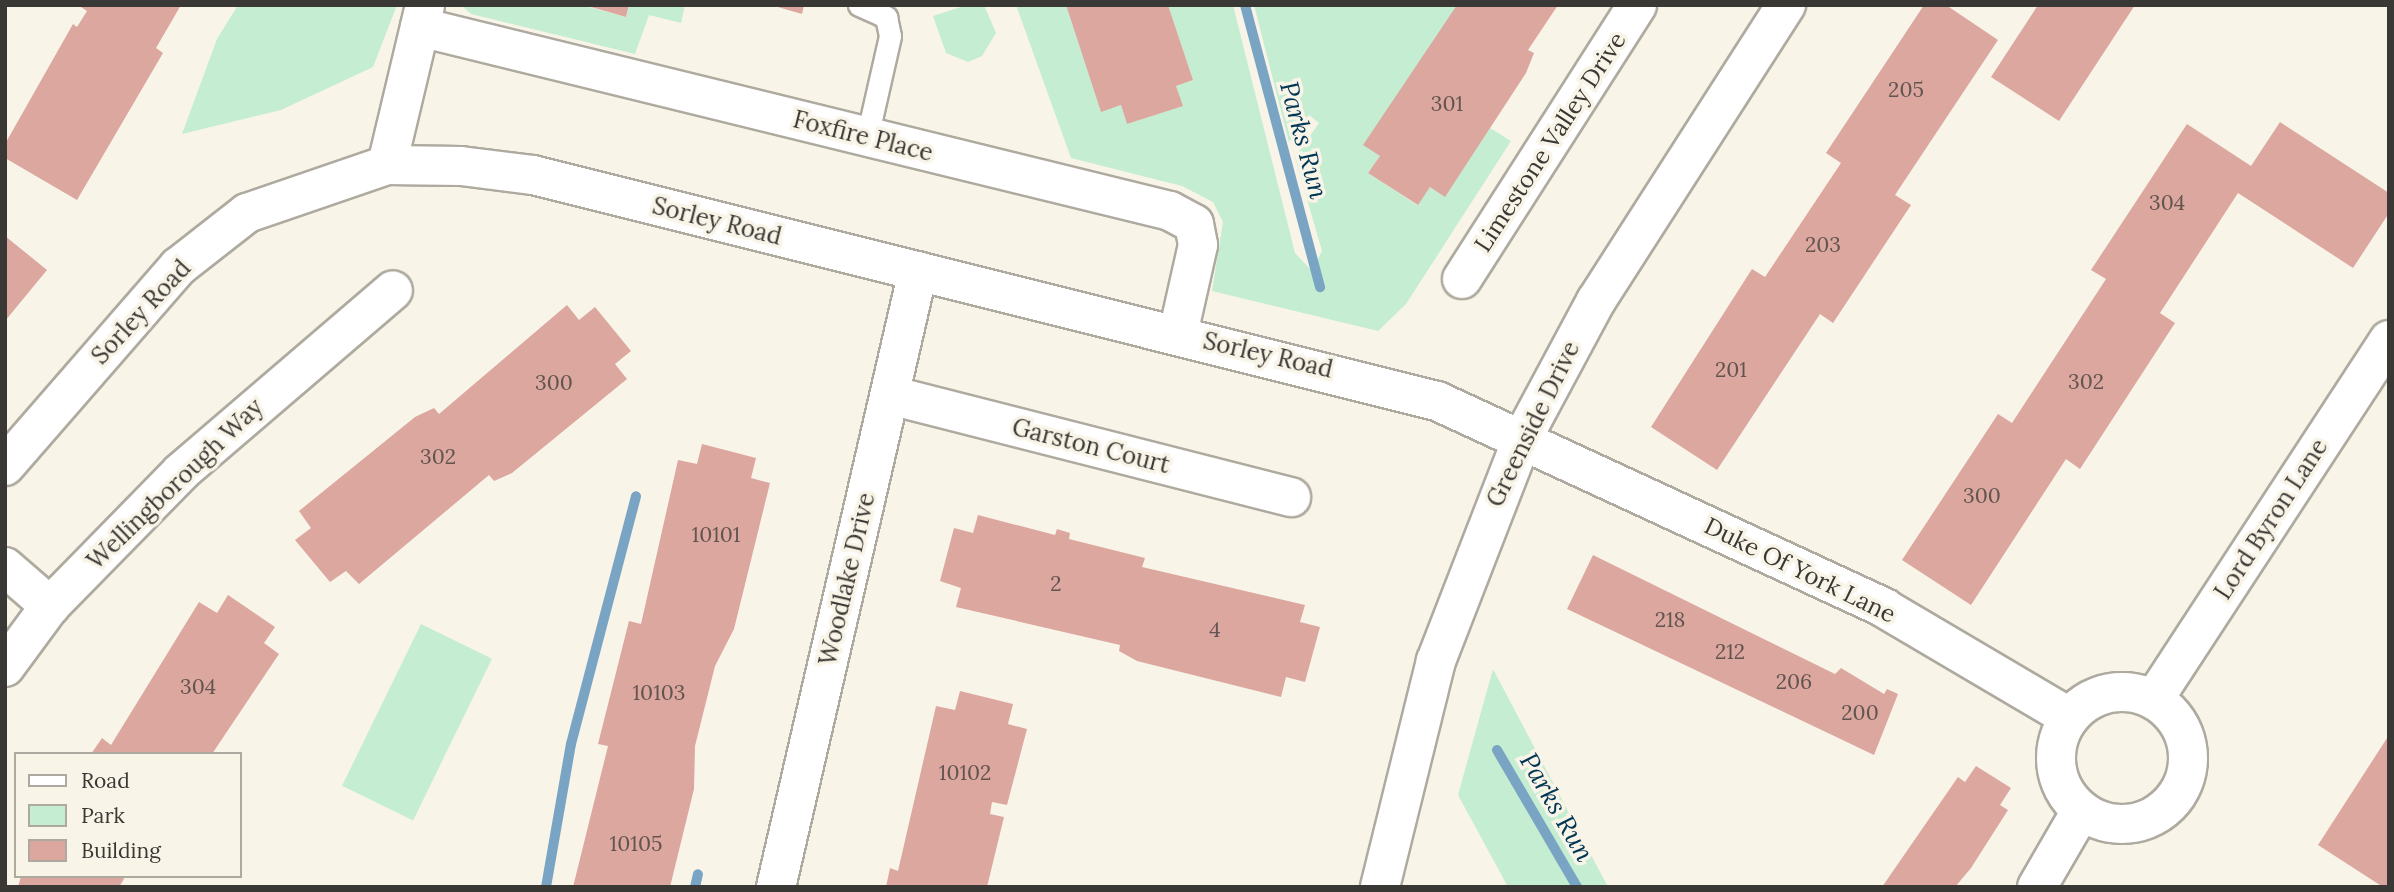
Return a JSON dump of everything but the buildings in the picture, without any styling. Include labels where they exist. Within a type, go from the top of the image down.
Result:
[{"type":"street","name":"Limestone Valley Drive","points":[[1462,279],[1637,5]]},
{"type":"street","name":"Greenside Drive","points":[[1380,887],[1436,661],[1522,437],[1596,302],[1786,5]]},
{"type":"street","name":"Foxfire Place","points":[[423,16],[867,137],[1170,211],[1194,225],[1198,245],[1178,334]]},
{"type":"street","points":[[387,165],[423,16]]},
{"type":"street","name":"Sorley Road","points":[[5,466],[178,267],[237,220],[327,181],[387,165],[533,175],[1178,334],[1437,401],[1522,437]]},
{"type":"street","name":"Woodlake Drive","points":[[776,887],[918,271]]},
{"type":"street","name":"Wellingborough Way","points":[[5,667],[50,606],[181,472],[393,290]]},
{"type":"street","name":"Lord Byron Lane","points":[[2154,699],[2389,340]]},
{"type":"street","name":"Garston Court","points":[[890,395],[1291,497]]},
{"type":"street","name":"Duke Of York Lane","points":[[1522,437],[1884,608],[2070,717]]},
{"type":"street","points":[[5,566],[50,606]]},
{"type":"street","points":[[2107,693],[2154,699],[2176,719],[2188,744],[2181,791],[2163,812],[2132,825],[2107,823],[2081,811],[2057,773],[2057,741],[2070,717],[2107,693]]},
{"type":"street","points":[[2037,887],[2081,811]]},
{"type":"lane","points":[[859,5],[886,18],[890,36],[867,137]]},
{"type":"green space","points":[[238,5],[397,5],[373,67],[281,110],[182,134],[217,39]]},
{"type":"green space","points":[[461,5],[581,5],[626,17],[629,5],[685,5],[681,23],[649,15],[635,54],[471,14]]},
{"type":"green space","points":[[967,5],[984,5],[996,33],[982,56],[968,62],[946,53],[933,16]]},
{"type":"green space","points":[[1016,5],[1066,5],[1101,111],[1121,105],[1127,124],[1182,106],[1176,86],[1193,80],[1168,5],[1233,5],[1295,253],[1312,271],[1322,251],[1295,157],[1319,123],[1309,115],[1289,142],[1254,5],[1459,7],[1364,144],[1380,156],[1368,173],[1417,205],[1430,187],[1445,196],[1490,128],[1511,141],[1406,304],[1378,331],[1212,291],[1223,222],[1213,202],[1182,186],[1071,158]]},
{"type":"green space","points":[[421,624],[492,659],[413,820],[342,786]]},
{"type":"green space","points":[[1493,669],[1608,887],[1508,887],[1458,795]]},
{"type":"waterway","name":"Parks Run","points":[[1245,5],[1320,287]]},
{"type":"waterway","points":[[546,887],[571,744],[636,496]]},
{"type":"waterway","name":"Parks Run","points":[[1497,750],[1577,887]]},
{"type":"waterway","points":[[695,887],[698,874]]}]
